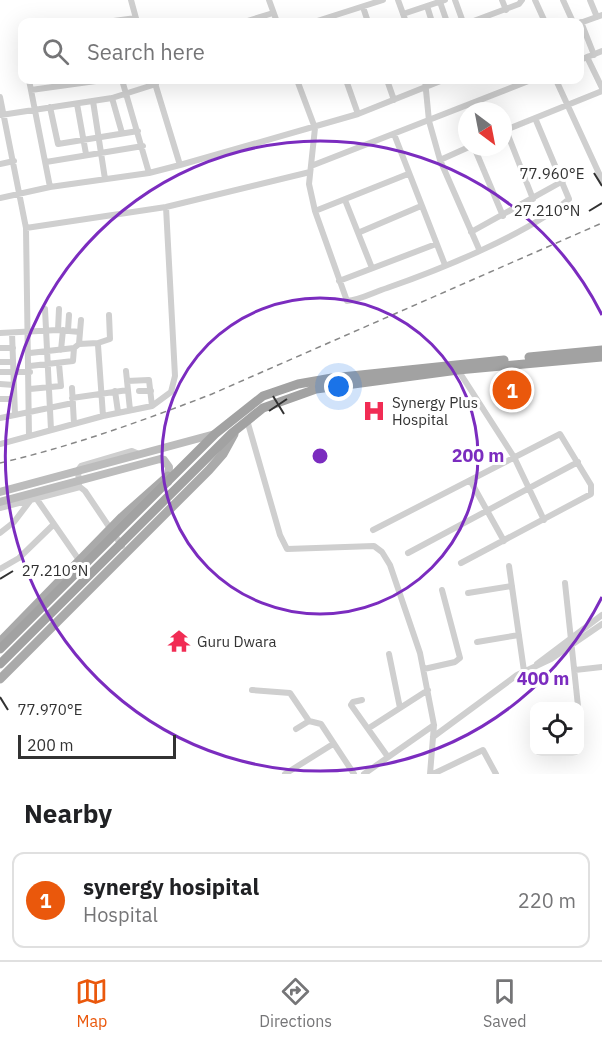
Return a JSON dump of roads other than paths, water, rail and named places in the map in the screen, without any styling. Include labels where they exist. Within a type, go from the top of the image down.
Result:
[{"type":"highway","points":[[0,664],[168,479],[215,434],[262,396],[298,384],[381,372],[602,350]]},
{"type":"highway","points":[[0,649],[115,537],[236,429],[275,402],[316,389],[458,370],[602,357]]},
{"type":"main road","points":[[0,679],[217,461],[236,429]]},
{"type":"main road","points":[[0,492],[215,434]]},
{"type":"main road","points":[[0,502],[160,459],[164,460],[169,467],[168,479]]},
{"type":"main road","points":[[0,642],[80,560],[115,537]]},
{"type":"street","points":[[131,0],[136,18]]},
{"type":"street","points":[[269,0],[275,18]]},
{"type":"street","points":[[333,18],[383,0]]},
{"type":"street","points":[[398,0],[404,18]]},
{"type":"street","points":[[455,0],[462,18]]},
{"type":"street","points":[[502,0],[506,10]]},
{"type":"street","points":[[494,18],[522,0]]},
{"type":"street","points":[[535,0],[543,18]]},
{"type":"street","points":[[563,0],[571,18]]},
{"type":"street","points":[[584,21],[599,16],[590,0]]},
{"type":"street","points":[[403,14],[443,1],[446,18]]},
{"type":"street","points":[[427,6],[431,18]]},
{"type":"street","points":[[363,7],[367,18]]},
{"type":"street","points":[[257,18],[273,13]]},
{"type":"street","points":[[512,128],[602,90],[584,34]]},
{"type":"street","points":[[584,58],[602,51]]},
{"type":"street","points":[[30,84],[50,187]]},
{"type":"street","points":[[31,90],[74,84]]},
{"type":"street","points":[[123,84],[149,173]]},
{"type":"street","points":[[2,114],[112,98],[150,84]]},
{"type":"street","points":[[156,84],[180,165]]},
{"type":"street","points":[[298,84],[315,128],[309,184],[315,211],[345,298],[350,301],[445,265],[502,239],[566,201],[569,197],[535,118]]},
{"type":"street","points":[[347,84],[358,114]]},
{"type":"street","points":[[388,84],[394,100]]},
{"type":"street","points":[[0,198],[50,187],[149,173],[180,165],[358,114],[394,100],[424,84]]},
{"type":"street","points":[[426,84],[429,121],[440,160],[479,249]]},
{"type":"street","points":[[26,228],[166,207],[310,169],[521,84]]},
{"type":"street","points":[[558,84],[602,180]]},
{"type":"street","points":[[0,97],[26,228],[27,332],[30,353],[29,436]]},
{"type":"street","points":[[112,98],[122,133]]},
{"type":"street","points":[[93,101],[105,179]]},
{"type":"street","points":[[76,104],[86,154]]},
{"type":"street","points":[[50,107],[58,144]]},
{"type":"street","points":[[43,147],[138,130]]},
{"type":"street","points":[[394,134],[445,265]]},
{"type":"street","points":[[46,162],[101,151],[143,146]]},
{"type":"street","points":[[512,148],[533,199]]},
{"type":"street","points":[[440,160],[458,152]]},
{"type":"street","points":[[478,156],[503,216]]},
{"type":"street","points":[[0,164],[14,161]]},
{"type":"street","points":[[315,211],[408,174]]},
{"type":"street","points":[[471,232],[563,181]]},
{"type":"street","points":[[345,200],[360,232],[372,268]]},
{"type":"street","points":[[360,232],[421,206]]},
{"type":"street","points":[[0,444],[118,412],[152,406],[171,392],[175,376],[166,207]]},
{"type":"street","points":[[339,281],[436,244]]},
{"type":"street","points":[[45,309],[51,430]]},
{"type":"street","points":[[59,309],[63,330]]},
{"type":"street","points":[[61,350],[63,330],[69,315]]},
{"type":"street","points":[[30,353],[61,350],[110,339],[109,315]]},
{"type":"street","points":[[0,372],[14,372],[73,361],[81,320]]},
{"type":"street","points":[[0,333],[46,330],[80,332]]},
{"type":"street","points":[[12,333],[15,415]]},
{"type":"street","points":[[98,343],[103,416]]},
{"type":"street","points":[[0,348],[13,348]]},
{"type":"street","points":[[0,362],[13,362]]},
{"type":"street","points":[[30,389],[61,386],[58,364]]},
{"type":"street","points":[[458,370],[514,458],[544,520]]},
{"type":"street","points":[[126,371],[130,410]]},
{"type":"street","points":[[127,381],[149,380],[152,406]]},
{"type":"street","points":[[0,384],[14,384]]},
{"type":"street","points":[[72,388],[74,424]]},
{"type":"street","points":[[0,418],[50,408],[101,393],[128,390]]},
{"type":"street","points":[[115,391],[118,412]]},
{"type":"street","points":[[139,391],[151,391]]},
{"type":"street","points":[[0,399],[14,399]]},
{"type":"street","points":[[247,420],[283,544],[292,550],[374,546],[382,552],[397,581],[424,669],[435,725],[431,774],[483,750],[496,774]]},
{"type":"street","points":[[373,530],[560,434],[591,485],[591,494],[461,563]]},
{"type":"street","points":[[126,553],[85,491],[80,487],[78,470],[81,466],[132,451],[139,455]]},
{"type":"street","points":[[408,553],[578,462]]},
{"type":"street","points":[[470,480],[504,541]]},
{"type":"street","points":[[0,508],[80,487]]},
{"type":"street","points":[[33,499],[80,560]]},
{"type":"street","points":[[0,533],[14,522],[33,499]]},
{"type":"street","points":[[0,569],[19,558],[53,525]]},
{"type":"street","points":[[509,566],[524,671]]},
{"type":"street","points":[[564,583],[578,702]]},
{"type":"street","points":[[468,593],[512,586]]},
{"type":"street","points":[[424,669],[455,662],[460,658],[442,590]]},
{"type":"street","points":[[537,664],[602,615]]},
{"type":"street","points":[[433,737],[524,671],[551,659],[602,624]]},
{"type":"street","points":[[477,642],[519,635]]},
{"type":"street","points":[[389,654],[400,708]]},
{"type":"street","points":[[575,670],[602,667]]},
{"type":"street","points":[[252,690],[290,693],[309,721],[321,724],[354,774]]},
{"type":"street","points":[[369,728],[428,690]]},
{"type":"street","points":[[362,700],[351,704],[388,757]]},
{"type":"street","points":[[296,729],[309,721]]},
{"type":"street","points":[[364,774],[435,725]]},
{"type":"street","points":[[285,774],[333,744]]},
{"type":"railway","points":[[0,463],[107,432],[212,394],[602,223]]},
{"type":"place","name":"synergy hosipital","points":[[512,390]]},
{"type":"place","name":"Synergy Plus Hospital","points":[[374,411]]},
{"type":"place","name":"Guru Dwara","points":[[179,641]]}]
